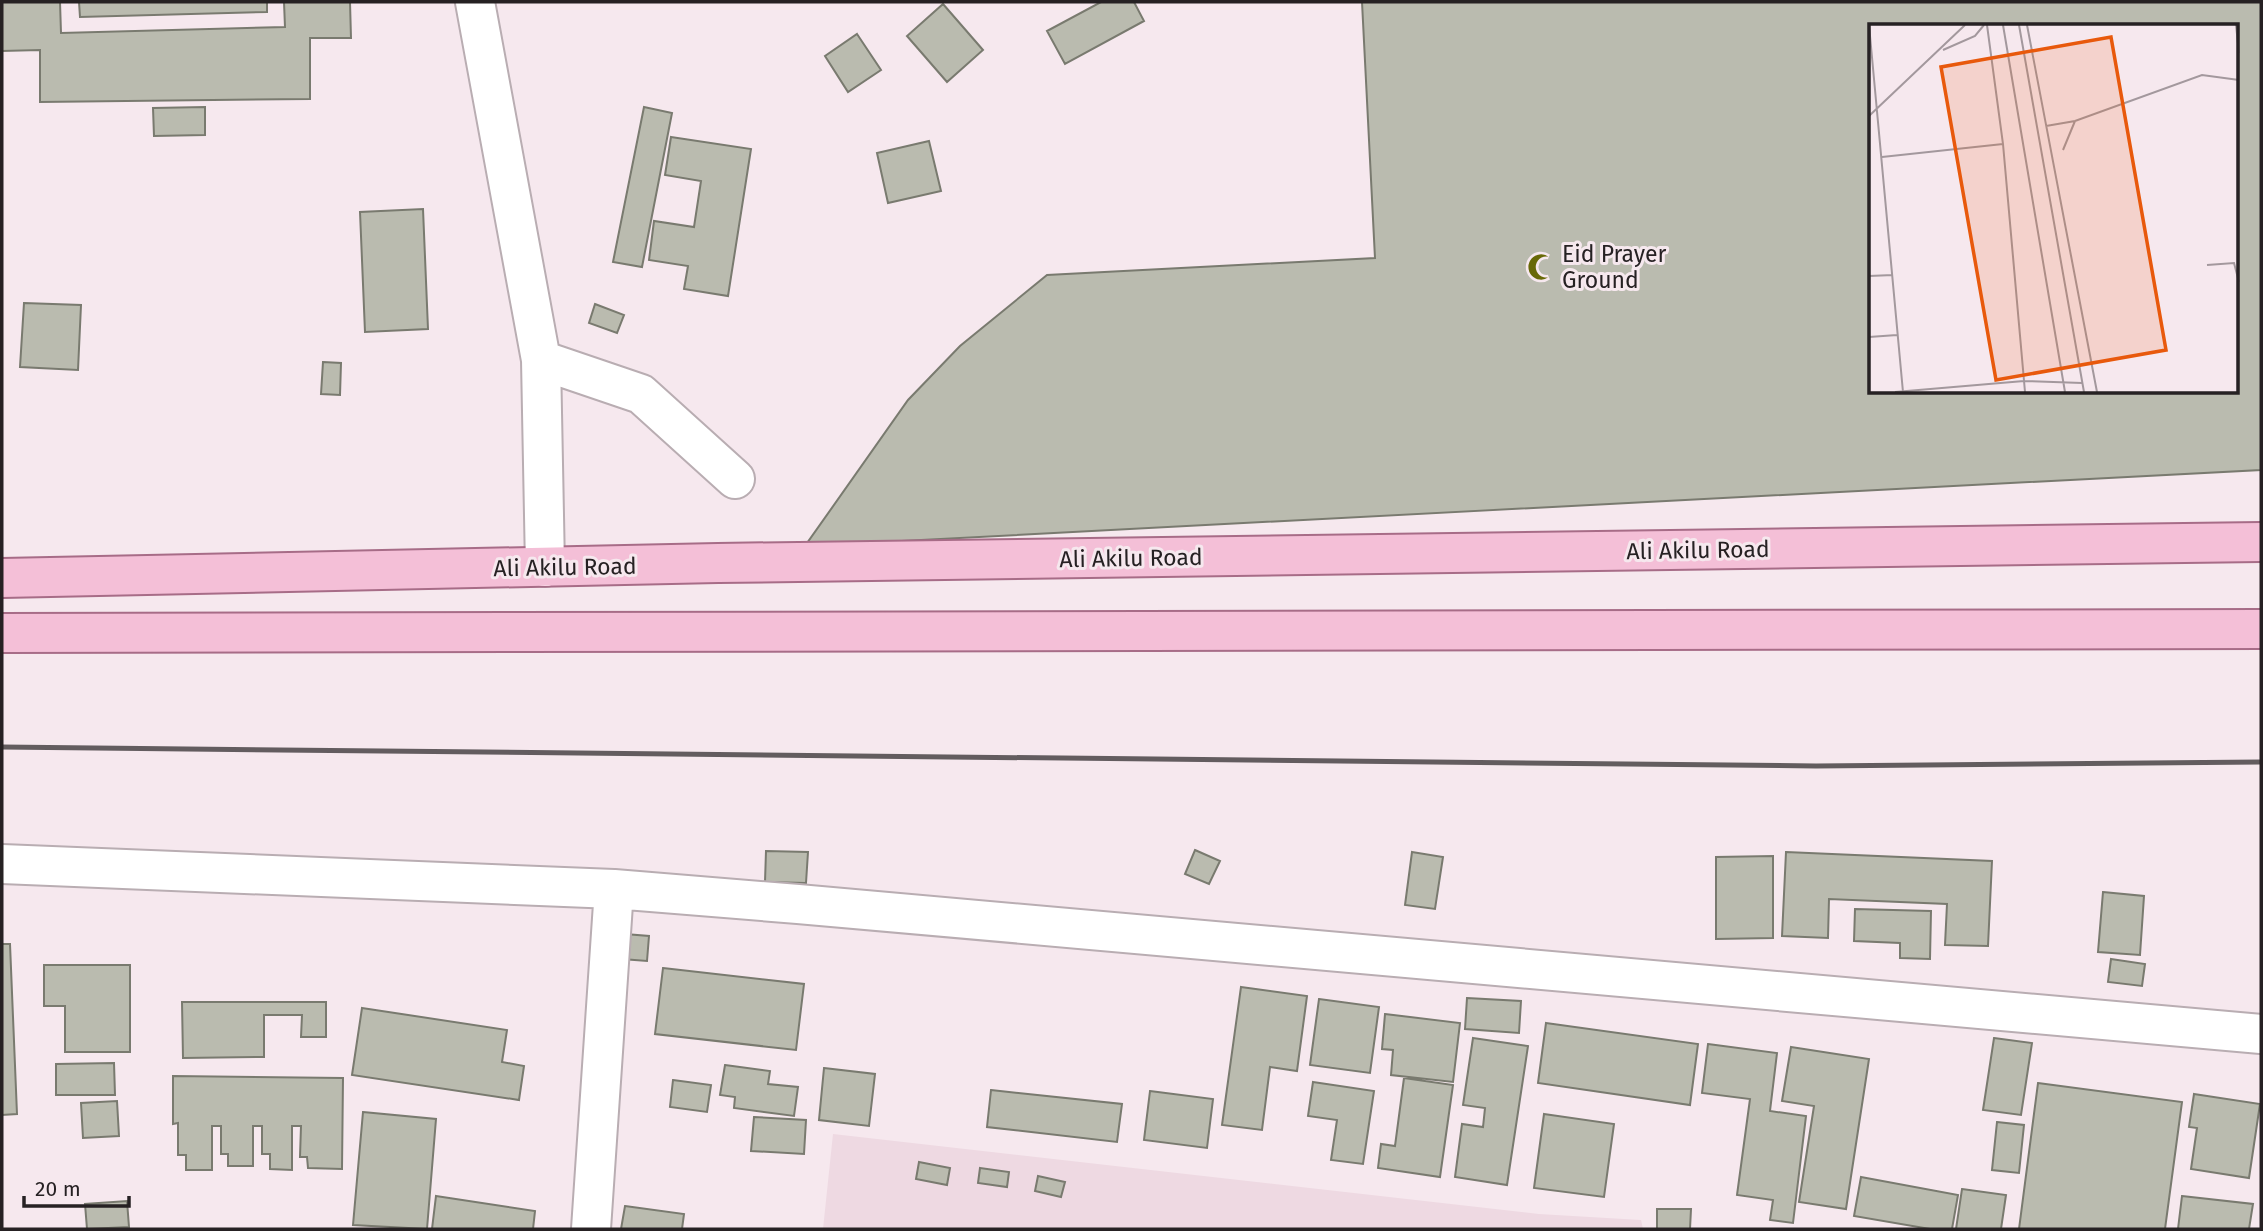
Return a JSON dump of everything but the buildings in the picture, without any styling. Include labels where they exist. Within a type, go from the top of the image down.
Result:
[{"type":"main road","name":"Ali Akilu Road","points":[[2,578],[545,567],[2261,542]]},
{"type":"main road","points":[[2,633],[2261,629]]},
{"type":"street","points":[[475,2],[541,360],[545,567]]},
{"type":"street","points":[[541,360],[641,394],[735,479]]},
{"type":"street","points":[[2,864],[614,889],[2261,1034]]},
{"type":"street","points":[[591,1229],[614,889]]},
{"type":"shaded area","points":[[833,1134],[1539,1214],[1641,1220],[1643,1229],[823,1229]]},
{"type":"railway","points":[[2,747],[1816,766],[2261,762]]},
{"type":"place","name":"Eid Prayer Ground","points":[[1541,267]]}]
